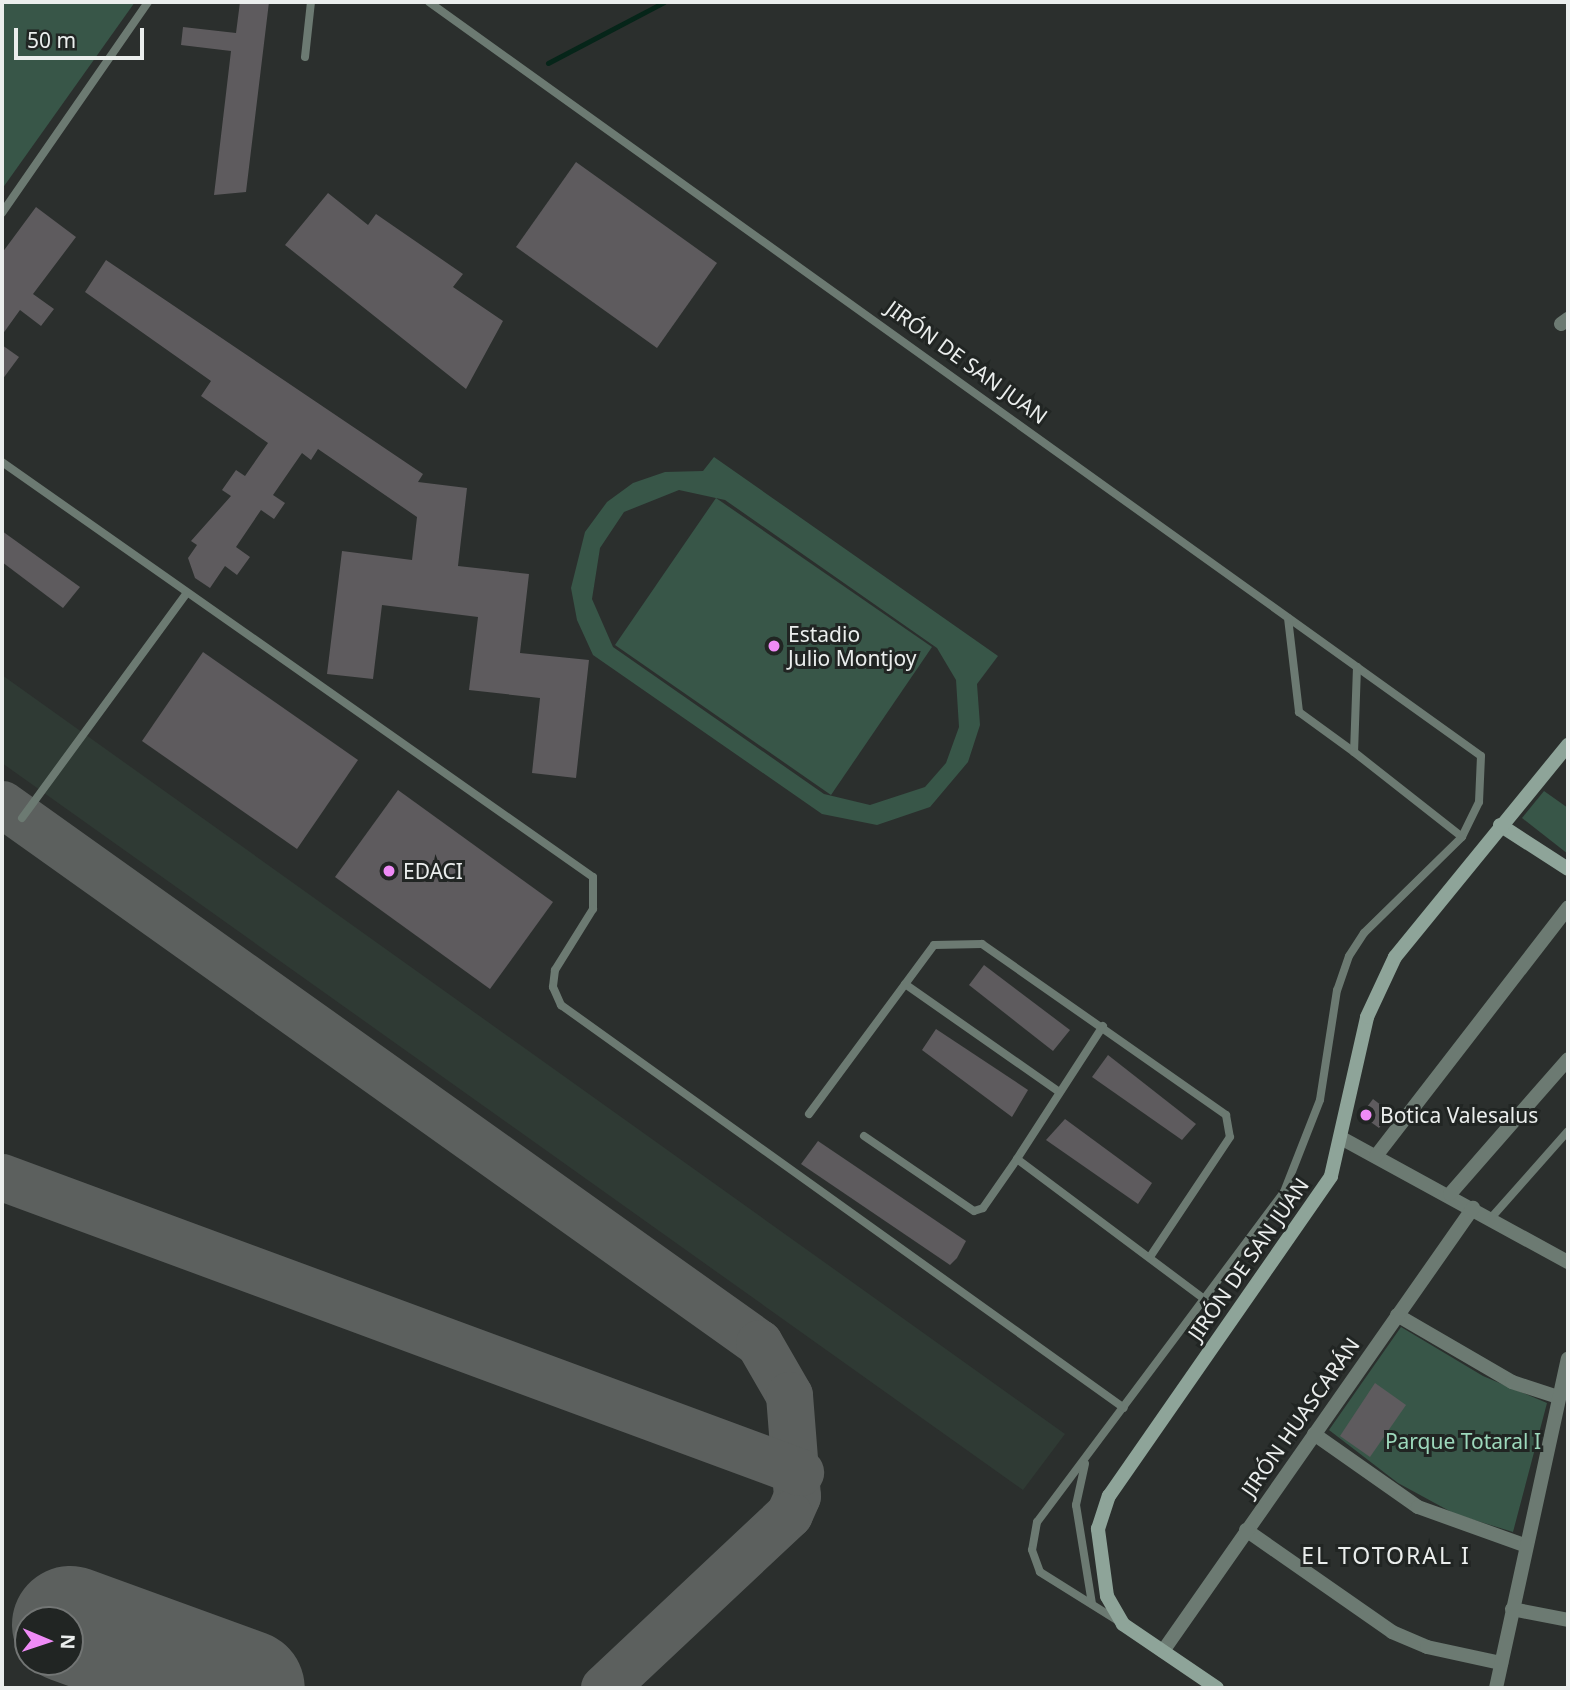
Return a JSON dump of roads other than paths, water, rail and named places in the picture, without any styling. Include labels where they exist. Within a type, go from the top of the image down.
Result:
[{"type":"street","name":"JIRÓN DE SAN JUAN","points":[[1124,1624],[1098,1566],[1098,1529],[1109,1496],[1301,1223],[1331,1176],[1343,1139],[1378,985],[1500,825],[1568,745]]},
{"type":"street","points":[[1500,825],[1568,869]]},
{"type":"street","points":[[1376,1156],[1492,1001],[1568,908]]},
{"type":"street","points":[[1450,1194],[1568,1059]]},
{"type":"street","points":[[1343,1139],[1450,1194],[1568,1262]]},
{"type":"street","name":"JIRÓN HUASCARÁN","points":[[1163,1651],[1473,1208]]},
{"type":"street","points":[[1398,1315],[1493,1372],[1558,1397]]},
{"type":"street","points":[[1496,1688],[1524,1545],[1568,1359]]},
{"type":"street","points":[[1314,1434],[1418,1507],[1524,1545]]},
{"type":"street","points":[[1246,1530],[1392,1632],[1427,1647],[1501,1663]]},
{"type":"street","points":[[1512,1609],[1568,1620]]},
{"type":"street","points":[[1124,1624],[1217,1688]]},
{"type":"lane","points":[[2,213],[148,2]]},
{"type":"lane","points":[[304,57],[311,2]]},
{"type":"lane","name":"JIRÓN DE SAN JUAN","points":[[429,2],[1480,756],[1479,802],[1462,837]]},
{"type":"lane","points":[[2,462],[186,595],[593,877],[593,909],[555,970],[553,987],[561,1005],[1124,1408]]},
{"type":"lane","points":[[22,818],[186,595]]},
{"type":"lane","points":[[1124,1624],[1040,1572],[1032,1550],[1037,1522],[1086,1461],[1284,1192],[1307,1142],[1349,956],[1364,933],[1462,837],[1354,751],[1299,712],[1289,618]]},
{"type":"lane","points":[[1354,751],[1357,667]]},
{"type":"lane","points":[[809,1114],[934,945],[982,944],[1103,1026],[1232,1125],[1150,1257]]},
{"type":"lane","points":[[905,984],[1059,1092]]},
{"type":"lane","points":[[864,1136],[974,1211],[983,1208],[1103,1026]]},
{"type":"lane","points":[[1491,1218],[1568,1131]]},
{"type":"lane","points":[[1017,1158],[1204,1299]]},
{"type":"lane","points":[[1086,1461],[1076,1505],[1092,1604]]},
{"type":"waterway","points":[[548,63],[664,2]]},
{"type":"place","name":"Estadio Julio Montjoy","points":[[774,646]]},
{"type":"place","name":"EDACI","points":[[389,871]]},
{"type":"place","name":"Botica Valesalus","points":[[1366,1115]]},
{"type":"district","name":"EL TOTORAL I","points":[[1386,1555]]},
{"type":"park label","name":"Parque Totaral I","points":[[1463,1441]]}]
